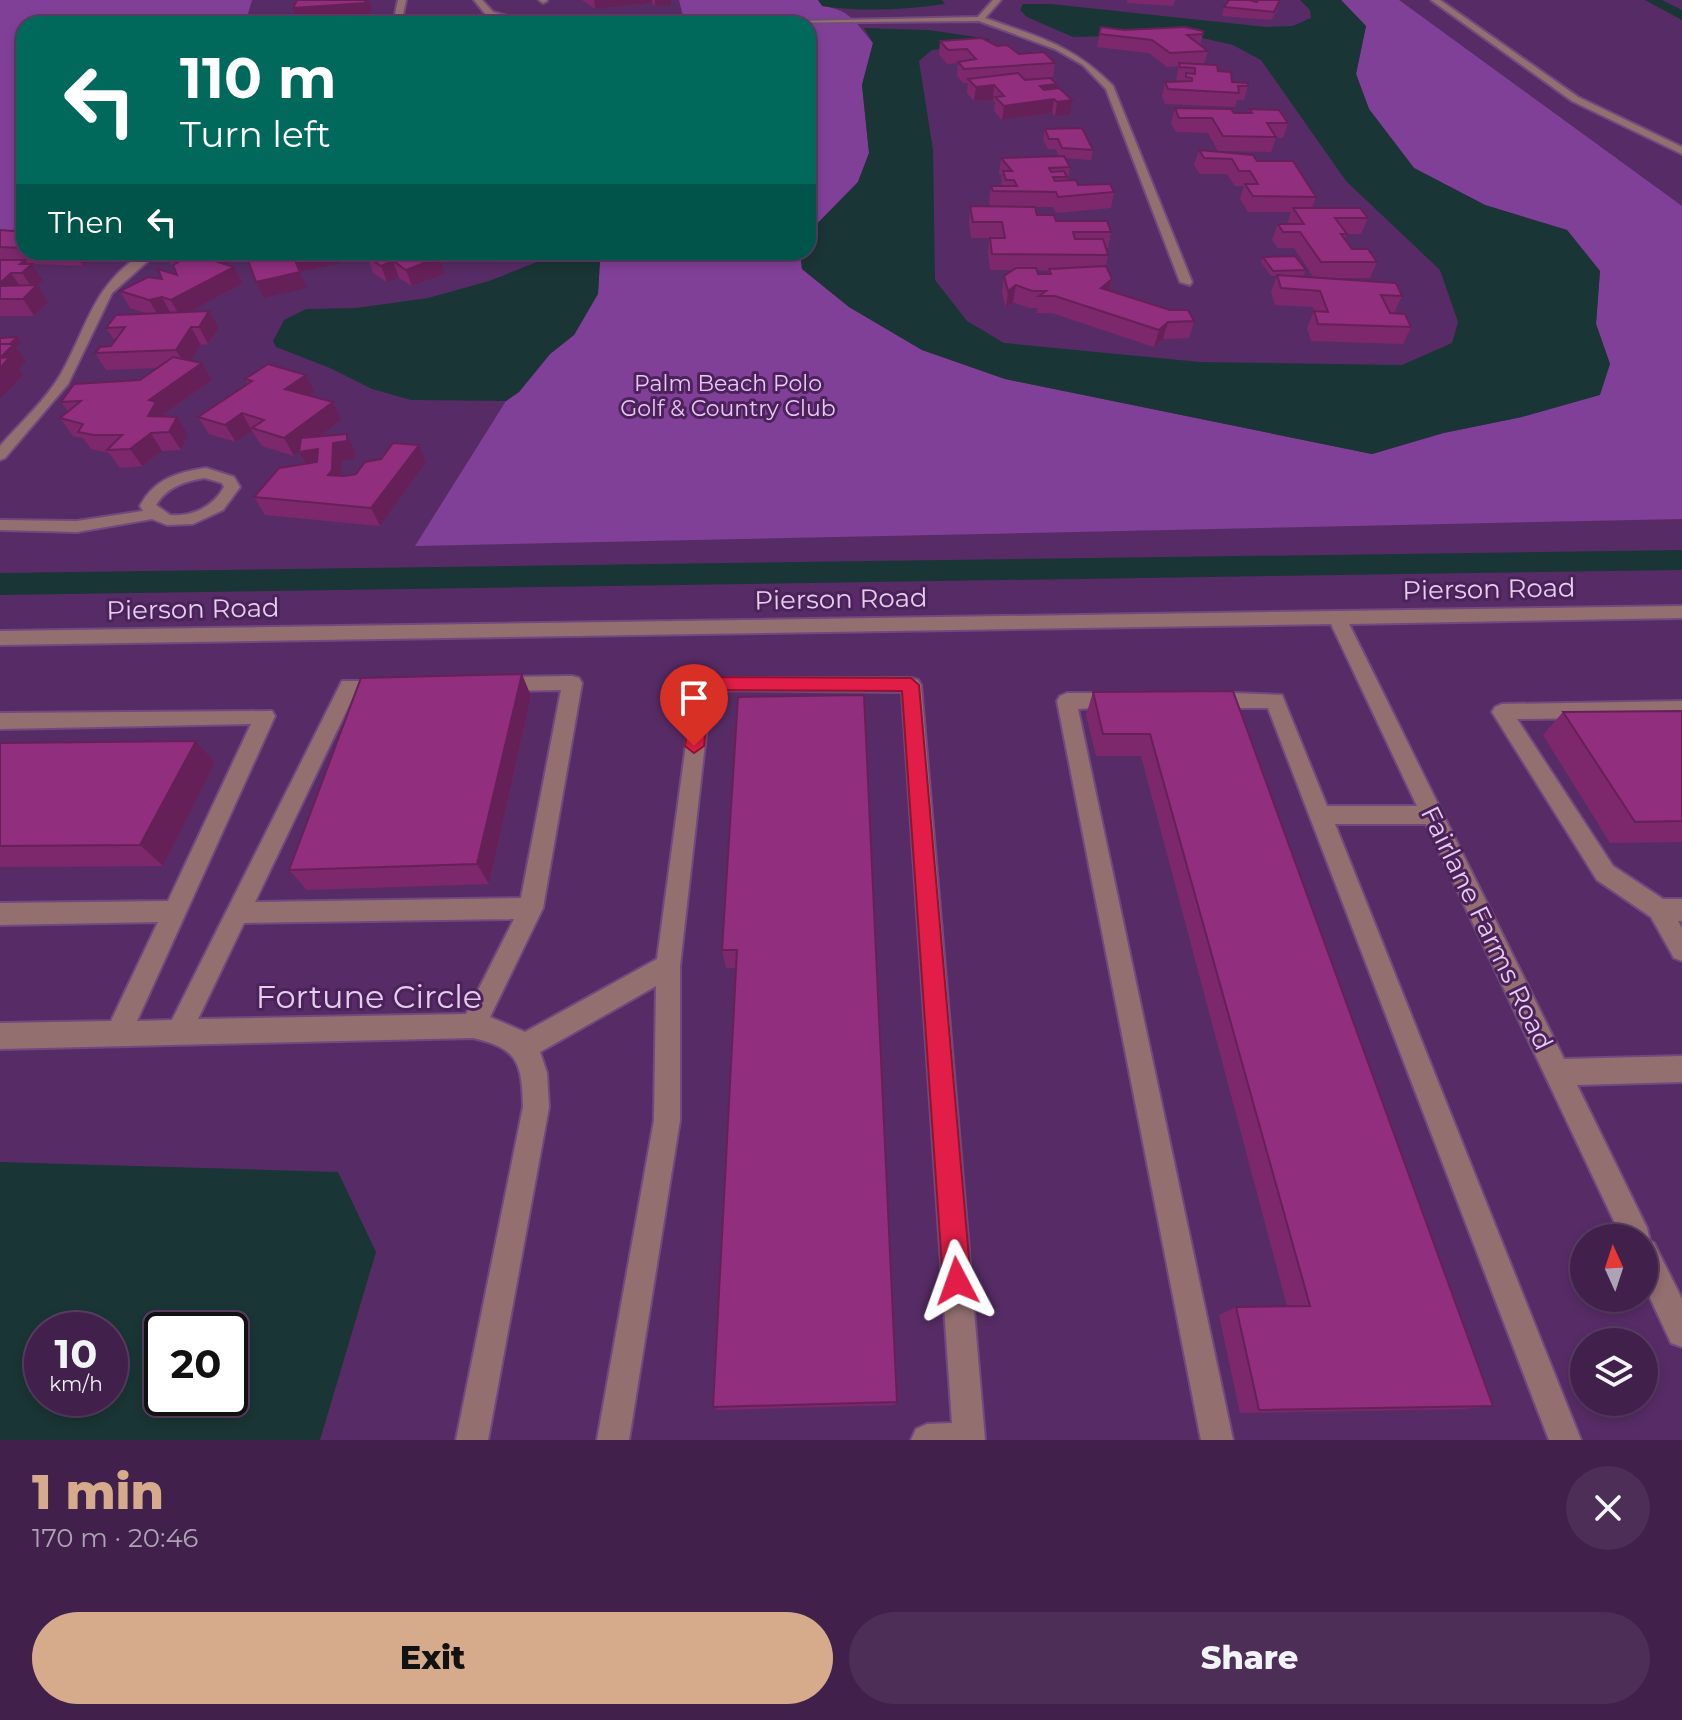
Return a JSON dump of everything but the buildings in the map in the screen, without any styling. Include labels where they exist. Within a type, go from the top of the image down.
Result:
[{"type":"street","points":[[478,0],[490,14],[498,16]]},
{"type":"street","points":[[980,19],[997,0]]},
{"type":"street","points":[[1435,0],[1575,99],[1677,149],[1682,158]]},
{"type":"street","points":[[816,22],[980,19],[1058,47],[1086,63],[1105,81],[1186,282]]},
{"type":"street","points":[[0,455],[68,373],[106,289],[142,260]]},
{"type":"street","points":[[0,525],[78,528],[153,514],[160,519],[174,521],[190,519],[220,505],[229,496],[232,487],[228,480],[206,473],[175,480],[152,497],[148,506],[153,514]]},
{"type":"street","name":"Pierson Road","points":[[0,638],[1682,612]]},
{"type":"street","name":"Fairlane Farms Road","points":[[1337,617],[1630,1224]]},
{"type":"street","points":[[473,1026],[531,908],[572,683],[477,684]]},
{"type":"street","points":[[613,1440],[667,1120],[668,966],[702,683],[911,685],[969,1439],[927,1440]]},
{"type":"street","points":[[179,1032],[349,686],[413,685]]},
{"type":"street","points":[[1147,700],[1067,701],[1217,1440]]},
{"type":"street","points":[[1179,700],[1275,700],[1565,1440]]},
{"type":"street","points":[[1682,709],[1502,712],[1605,873],[1671,910],[1682,950]]},
{"type":"street","points":[[0,721],[265,716],[118,1034]]},
{"type":"street","points":[[1321,815],[1433,815]]},
{"type":"street","points":[[238,913],[531,908]]},
{"type":"street","points":[[0,914],[175,911]]},
{"type":"street","points":[[472,1440],[536,1107],[537,1074],[524,1047],[668,966]]},
{"type":"street","name":"Fortune Circle","points":[[0,1036],[473,1026],[501,1031],[524,1047]]},
{"type":"street","points":[[1557,1072],[1682,1069]]},
{"type":"street","points":[[1658,1282],[1682,1332]]},
{"type":"green space","points":[[0,0],[252,0],[247,16],[16,16],[16,230],[0,241]]},
{"type":"green space","points":[[679,0],[818,0],[823,6],[847,15],[873,43],[862,85],[869,153],[858,182],[816,225],[816,16],[683,16]]},
{"type":"green space","name":"Palm Beach Polo Golf & Country Club","points":[[1341,0],[1399,0],[1682,206],[1682,519],[415,546],[506,401],[519,392],[550,354],[574,335],[598,293],[600,260],[801,260],[802,269],[849,307],[922,350],[1005,379],[1372,454],[1444,433],[1522,417],[1610,364],[1596,324],[1600,271],[1567,230],[1485,205],[1414,168],[1369,109],[1356,74],[1366,26]]},
{"type":"shaded area","points":[[818,0],[942,0],[945,4],[868,10],[822,6]]},
{"type":"shaded area","points":[[1300,0],[1341,0],[1366,26],[1356,74],[1369,109],[1414,168],[1485,205],[1567,230],[1600,271],[1596,324],[1610,364],[1600,395],[1522,417],[1443,433],[1372,454],[1005,379],[922,350],[849,307],[802,269],[801,260],[816,260],[816,225],[858,182],[869,153],[862,85],[873,43],[864,28],[929,30],[989,39],[989,44],[932,50],[919,61],[933,150],[935,280],[967,321],[1004,343],[1200,362],[1402,365],[1452,343],[1458,322],[1440,270],[1346,181],[1261,60],[1233,45],[1185,34],[1073,37],[1027,17],[1020,10],[1023,4],[1051,4],[1266,27],[1293,26],[1311,18],[1310,10]]},
{"type":"shaded area","points":[[542,260],[600,260],[598,294],[574,335],[550,354],[519,392],[506,401],[411,400],[372,389],[330,368],[276,347],[273,341],[284,320],[306,309],[356,308],[428,298],[489,281]]},
{"type":"shaded area","points":[[0,1162],[338,1172],[376,1252],[320,1440],[0,1440]]},
{"type":"waterway","points":[[1652,0],[1682,16]]},
{"type":"waterway","points":[[0,584],[1682,560]]},
{"type":"route","points":[[694,746],[702,683],[911,685],[957,1281]]}]
